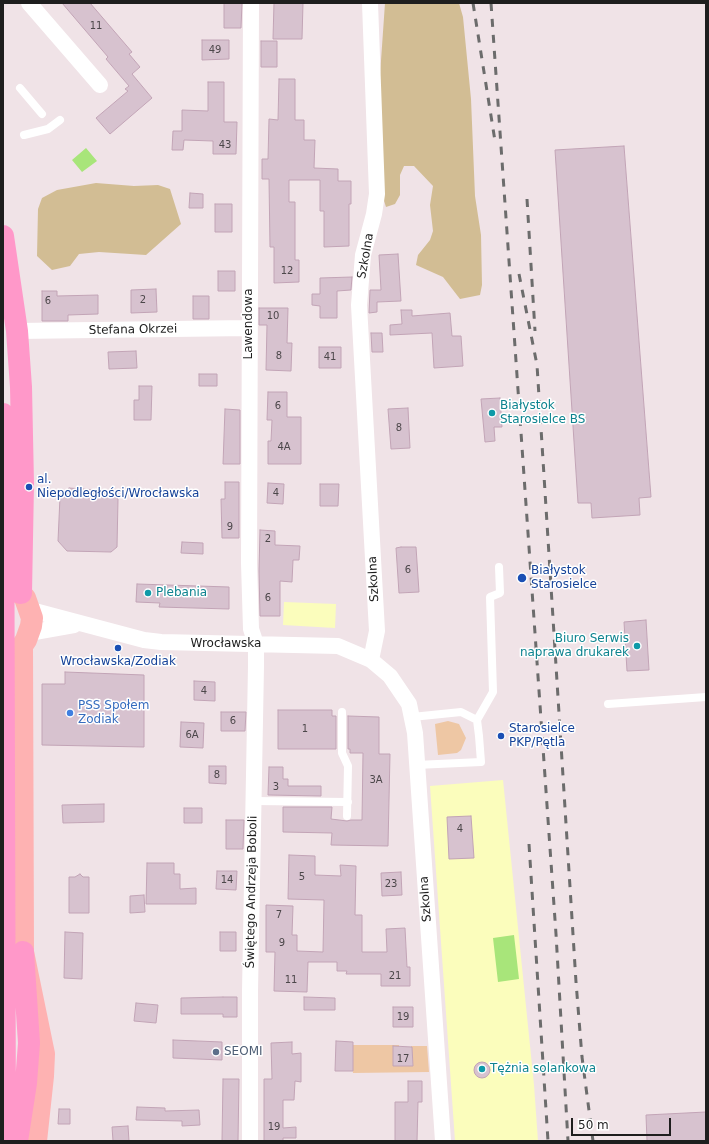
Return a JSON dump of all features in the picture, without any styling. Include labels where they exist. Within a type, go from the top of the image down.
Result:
[{"type":"main road","points":[[3,236],[17,331],[21,387],[23,484],[18,593],[31,626],[17,648],[23,952],[29,1043],[26,1083],[17,1141]]},
{"type":"main road","points":[[3,414],[5,1141]]},
{"type":"main road","points":[[23,952],[44,1054],[36,1141]]},
{"type":"street","points":[[29,3],[100,85]]},
{"type":"street","name":"Lawendowa","points":[[251,3],[249,563],[251,629],[256,644]]},
{"type":"street","name":"Szkolna","points":[[370,3],[377,194],[374,214],[363,255],[359,305],[377,631],[371,660],[390,676],[409,704],[412,717],[443,1141]]},
{"type":"street","name":"Stefana Okrzei","points":[[17,331],[249,328]]},
{"type":"street","name":"Wrocławska","points":[[18,593],[80,624],[144,640],[161,642],[338,646],[371,660]]},
{"type":"street","name":"Wrocławska","points":[[17,648],[80,624]]},
{"type":"street","name":"Świętego Andrzeja Boboli","points":[[250,1141],[250,991],[256,644]]},
{"type":"lane","points":[[20,88],[42,114]]},
{"type":"lane","points":[[24,135],[48,129],[60,120]]},
{"type":"lane","points":[[416,764],[481,762],[477,720],[493,692],[490,597],[500,593],[499,567]]},
{"type":"lane","points":[[608,704],[706,697]]},
{"type":"lane","points":[[342,712],[342,753],[348,766],[347,816]]},
{"type":"lane","points":[[412,717],[460,712],[477,720]]},
{"type":"lane","points":[[253,800],[348,802]]},
{"type":"shaded area","points":[[385,3],[459,3],[463,17],[471,99],[475,196],[481,235],[482,285],[480,295],[460,299],[443,277],[416,265],[418,255],[430,240],[433,231],[430,205],[433,186],[414,166],[404,166],[400,175],[400,195],[395,204],[386,207],[381,191],[380,75]]},
{"type":"shaded area","points":[[96,183],[134,186],[158,185],[170,189],[181,224],[146,255],[99,252],[79,254],[70,266],[52,270],[37,256],[38,209],[42,198],[57,190]]},
{"type":"shaded area","points":[[448,721],[459,724],[466,738],[461,750],[457,753],[438,755],[435,724]]},
{"type":"shaded area","points":[[351,1045],[399,1045],[399,1048],[393,1048],[393,1066],[413,1066],[411,1046],[427,1046],[429,1072],[353,1073]]},
{"type":"green space","points":[[86,148],[97,161],[82,172],[72,160]]},
{"type":"green space","points":[[284,602],[336,604],[335,628],[283,625]]},
{"type":"green space","points":[[503,780],[534,1085],[538,1141],[455,1141],[430,786]]},
{"type":"green space","points":[[514,935],[519,979],[498,982],[493,938]]},
{"type":"building","points":[[62,3],[90,3],[132,52],[129,54],[140,67],[132,74],[152,98],[110,134],[96,118],[128,91],[125,89],[129,86],[106,59],[108,57]]},
{"type":"building","points":[[224,3],[242,3],[241,28],[224,28]]},
{"type":"building","points":[[274,3],[303,3],[302,39],[273,39]]},
{"type":"building","points":[[202,40],[229,40],[229,59],[202,60]]},
{"type":"building","points":[[261,41],[277,41],[277,67],[261,67]]},
{"type":"building","points":[[279,79],[295,79],[295,120],[304,120],[304,140],[315,140],[314,168],[338,169],[338,181],[351,181],[351,204],[349,204],[349,246],[324,247],[324,211],[320,211],[320,180],[289,180],[289,202],[295,202],[295,260],[299,260],[299,282],[274,283],[274,247],[270,247],[269,179],[262,179],[262,159],[268,159],[269,119],[278,120]]},
{"type":"building","points":[[208,82],[224,82],[224,122],[237,122],[236,154],[213,154],[213,141],[184,140],[183,150],[172,150],[173,131],[182,131],[182,110],[208,111]]},
{"type":"building","points":[[624,146],[651,497],[639,498],[640,515],[592,518],[591,503],[578,503],[555,150]]},
{"type":"building","points":[[190,193],[203,194],[203,208],[189,208]]},
{"type":"building","points":[[215,204],[232,204],[232,232],[215,232]]},
{"type":"building","points":[[398,254],[401,301],[377,302],[377,312],[369,313],[370,290],[381,290],[379,255]]},
{"type":"building","points":[[218,271],[235,271],[235,291],[218,291]]},
{"type":"building","points":[[352,277],[351,290],[337,291],[337,318],[320,318],[320,306],[312,305],[312,294],[320,294],[320,278]]},
{"type":"building","points":[[156,289],[157,312],[131,313],[131,290]]},
{"type":"building","points":[[42,291],[57,291],[57,296],[98,295],[98,314],[68,315],[68,321],[42,321]]},
{"type":"building","points":[[193,296],[209,296],[209,319],[193,319]]},
{"type":"building","points":[[259,308],[288,308],[287,343],[292,343],[291,371],[266,370],[267,325],[259,325]]},
{"type":"building","points":[[401,310],[412,310],[412,316],[450,313],[452,336],[461,336],[463,366],[434,368],[432,333],[390,335],[390,325],[402,324]]},
{"type":"building","points":[[371,333],[382,333],[383,352],[372,352]]},
{"type":"building","points":[[319,347],[341,347],[341,368],[319,368]]},
{"type":"building","points":[[136,351],[137,368],[109,369],[108,352]]},
{"type":"building","points":[[199,374],[217,374],[217,386],[199,386]]},
{"type":"building","points":[[139,386],[152,386],[151,420],[134,420],[134,400],[139,400]]},
{"type":"building","points":[[268,392],[287,392],[287,417],[301,417],[301,464],[268,464],[268,441],[271,441],[272,420],[267,420]]},
{"type":"building","name":"Białystok Starosielce BS","points":[[500,398],[502,427],[494,427],[495,441],[485,442],[481,399]]},
{"type":"building","points":[[408,408],[410,448],[391,449],[388,409]]},
{"type":"building","points":[[225,409],[240,410],[240,464],[223,464]]},
{"type":"building","points":[[225,482],[239,482],[239,538],[222,538],[221,499],[225,499]]},
{"type":"building","points":[[268,483],[284,484],[283,504],[267,503]]},
{"type":"building","points":[[320,484],[339,484],[338,506],[320,506]]},
{"type":"building","points":[[69,488],[111,491],[118,499],[117,547],[111,552],[67,551],[58,541],[60,497]]},
{"type":"building","points":[[260,530],[275,531],[275,545],[300,546],[299,560],[293,560],[292,582],[280,581],[280,616],[260,616]]},
{"type":"building","points":[[182,542],[203,543],[203,554],[181,553]]},
{"type":"building","points":[[416,547],[419,592],[399,593],[396,548]]},
{"type":"building","points":[[137,584],[229,587],[229,609],[159,607],[160,603],[136,602]]},
{"type":"building","name":"Biuro Serwis naprawa drukarek","points":[[646,620],[649,670],[627,671],[624,622]]},
{"type":"building","points":[[65,672],[144,675],[144,747],[42,745],[42,684],[65,684]]},
{"type":"building","points":[[194,681],[215,682],[215,701],[194,700]]},
{"type":"building","points":[[278,710],[332,710],[332,716],[336,716],[336,749],[278,749]]},
{"type":"building","points":[[221,712],[246,712],[245,731],[221,731]]},
{"type":"building","points":[[348,716],[379,717],[379,754],[390,754],[388,846],[331,845],[332,833],[283,832],[283,807],[332,807],[331,819],[347,821],[362,820],[363,753],[350,753],[350,749],[348,749]]},
{"type":"building","points":[[181,722],[204,723],[203,748],[180,747]]},
{"type":"building","points":[[209,766],[226,766],[226,784],[209,783]]},
{"type":"building","points":[[269,767],[283,767],[283,779],[288,779],[288,786],[321,786],[321,796],[268,795]]},
{"type":"building","points":[[104,804],[104,822],[63,823],[62,805]]},
{"type":"building","points":[[184,808],[202,808],[202,823],[184,823]]},
{"type":"building","points":[[471,816],[474,858],[449,859],[447,817]]},
{"type":"building","points":[[226,820],[244,820],[243,849],[226,849]]},
{"type":"building","points":[[289,855],[315,856],[315,875],[341,876],[340,865],[356,866],[355,915],[362,915],[362,952],[387,952],[386,929],[405,928],[407,967],[410,967],[410,986],[381,986],[381,974],[346,974],[347,971],[337,971],[337,962],[308,962],[307,992],[274,991],[275,952],[266,952],[266,905],[293,906],[292,935],[297,935],[297,951],[323,952],[324,900],[288,899]]},
{"type":"building","points":[[147,863],[174,863],[174,874],[180,874],[180,889],[196,888],[196,904],[146,904]]},
{"type":"building","points":[[217,871],[237,871],[236,890],[216,889]]},
{"type":"building","points":[[401,872],[402,895],[382,896],[381,873]]},
{"type":"building","points":[[80,874],[83,877],[89,877],[89,913],[69,913],[69,877],[75,877]]},
{"type":"building","points":[[144,895],[145,912],[130,913],[130,896]]},
{"type":"building","points":[[65,932],[83,933],[82,979],[64,978]]},
{"type":"building","points":[[220,932],[236,932],[236,951],[220,951]]},
{"type":"building","points":[[237,997],[237,1017],[223,1017],[223,1014],[181,1014],[181,998]]},
{"type":"building","points":[[304,997],[335,998],[335,1010],[304,1010]]},
{"type":"building","points":[[136,1003],[158,1005],[156,1023],[134,1021]]},
{"type":"building","points":[[393,1007],[413,1007],[413,1027],[393,1027]]},
{"type":"building","points":[[173,1040],[222,1042],[222,1060],[173,1058]]},
{"type":"building","points":[[336,1041],[353,1042],[353,1071],[335,1071]]},
{"type":"building","points":[[292,1042],[292,1054],[301,1053],[301,1082],[295,1081],[294,1100],[283,1100],[283,1128],[296,1127],[296,1138],[283,1138],[283,1141],[264,1141],[264,1079],[272,1079],[271,1043]]},
{"type":"building","points":[[393,1046],[412,1047],[413,1066],[393,1066]]},
{"type":"building","name":"Tężnia solankowa","points":[[479,1062],[485,1062],[490,1067],[488,1076],[485,1078],[479,1078],[474,1073],[474,1067]]},
{"type":"building","points":[[223,1079],[239,1079],[238,1141],[222,1141]]},
{"type":"building","points":[[408,1081],[422,1081],[422,1102],[418,1102],[417,1141],[395,1141],[395,1102],[408,1102]]},
{"type":"building","points":[[137,1107],[165,1108],[165,1111],[199,1110],[200,1125],[182,1126],[182,1121],[136,1120]]},
{"type":"building","points":[[59,1109],[70,1109],[70,1124],[58,1124]]},
{"type":"building","points":[[706,1112],[706,1141],[647,1141],[646,1115]]},
{"type":"building","points":[[128,1126],[129,1141],[113,1141],[112,1127]]},
{"type":"railway","points":[[473,3],[495,141]]},
{"type":"railway","points":[[491,3],[556,934],[568,1141]]},
{"type":"railway","points":[[527,199],[535,331]]},
{"type":"railway","points":[[519,274],[537,365],[576,982],[582,1057],[593,1141]]},
{"type":"railway","points":[[529,844],[548,1141]]},
{"type":"place","name":"Białystok Starosielce BS","points":[[492,413]]},
{"type":"place","name":"al. Niepodległości/Wrocławska","points":[[29,487]]},
{"type":"place","name":"Białystok Starosielce","points":[[522,578]]},
{"type":"place","name":"Plebania","points":[[148,593]]},
{"type":"place","name":"Biuro Serwis naprawa drukarek","points":[[637,646]]},
{"type":"place","name":"Wrocławska/Zodiak","points":[[118,648]]},
{"type":"place","name":"PSS Społem Zodiak","points":[[70,713]]},
{"type":"place","name":"Starosielce PKP/Pętla","points":[[501,736]]},
{"type":"place","name":"SEOMI","points":[[216,1052]]},
{"type":"place","name":"Tężnia solankowa","points":[[482,1069]]}]
